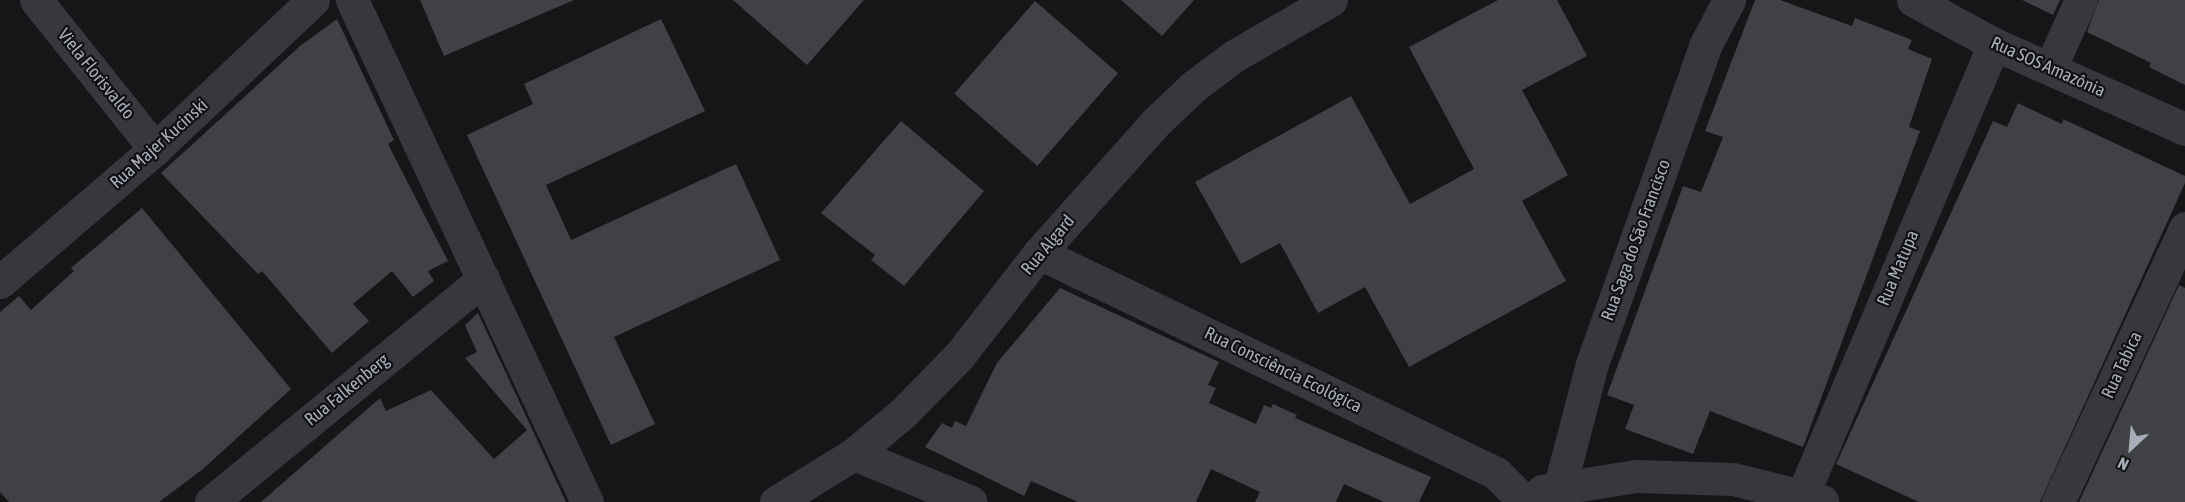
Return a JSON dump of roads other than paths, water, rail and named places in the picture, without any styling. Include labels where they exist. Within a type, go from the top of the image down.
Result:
[{"type":"street","name":"Viela Florisvaldo","points":[[36,0],[156,149]]},
{"type":"street","name":"Rua Majer Kucinski","points":[[0,282],[156,149],[313,0]]},
{"type":"street","points":[[352,0],[587,502]]},
{"type":"street","name":"Rua Algard","points":[[776,502],[855,454],[885,431],[959,356],[1039,253],[1156,122],[1194,86],[1234,56],[1331,0]]},
{"type":"street","name":"Rua Saga do São Francisco","points":[[1560,486],[1596,353],[1705,46],[1729,0]]},
{"type":"street","name":"Rua SOS Amazônia","points":[[1913,0],[1994,44],[2051,66],[2185,129]]},
{"type":"street","points":[[2051,66],[2081,0]]},
{"type":"street","name":"Rua Matupa","points":[[1813,498],[1994,44]]},
{"type":"street","name":"Rua Tabica","points":[[2058,502],[2185,228]]},
{"type":"street","name":"Rua Consciência Ecológica","points":[[1039,253],[1496,473],[1512,500]]},
{"type":"street","name":"Rua Falkenberg","points":[[210,502],[483,279]]},
{"type":"street","points":[[855,454],[971,502]]},
{"type":"street","points":[[1512,500],[1560,486],[1636,476],[1733,479],[1813,498]]}]
